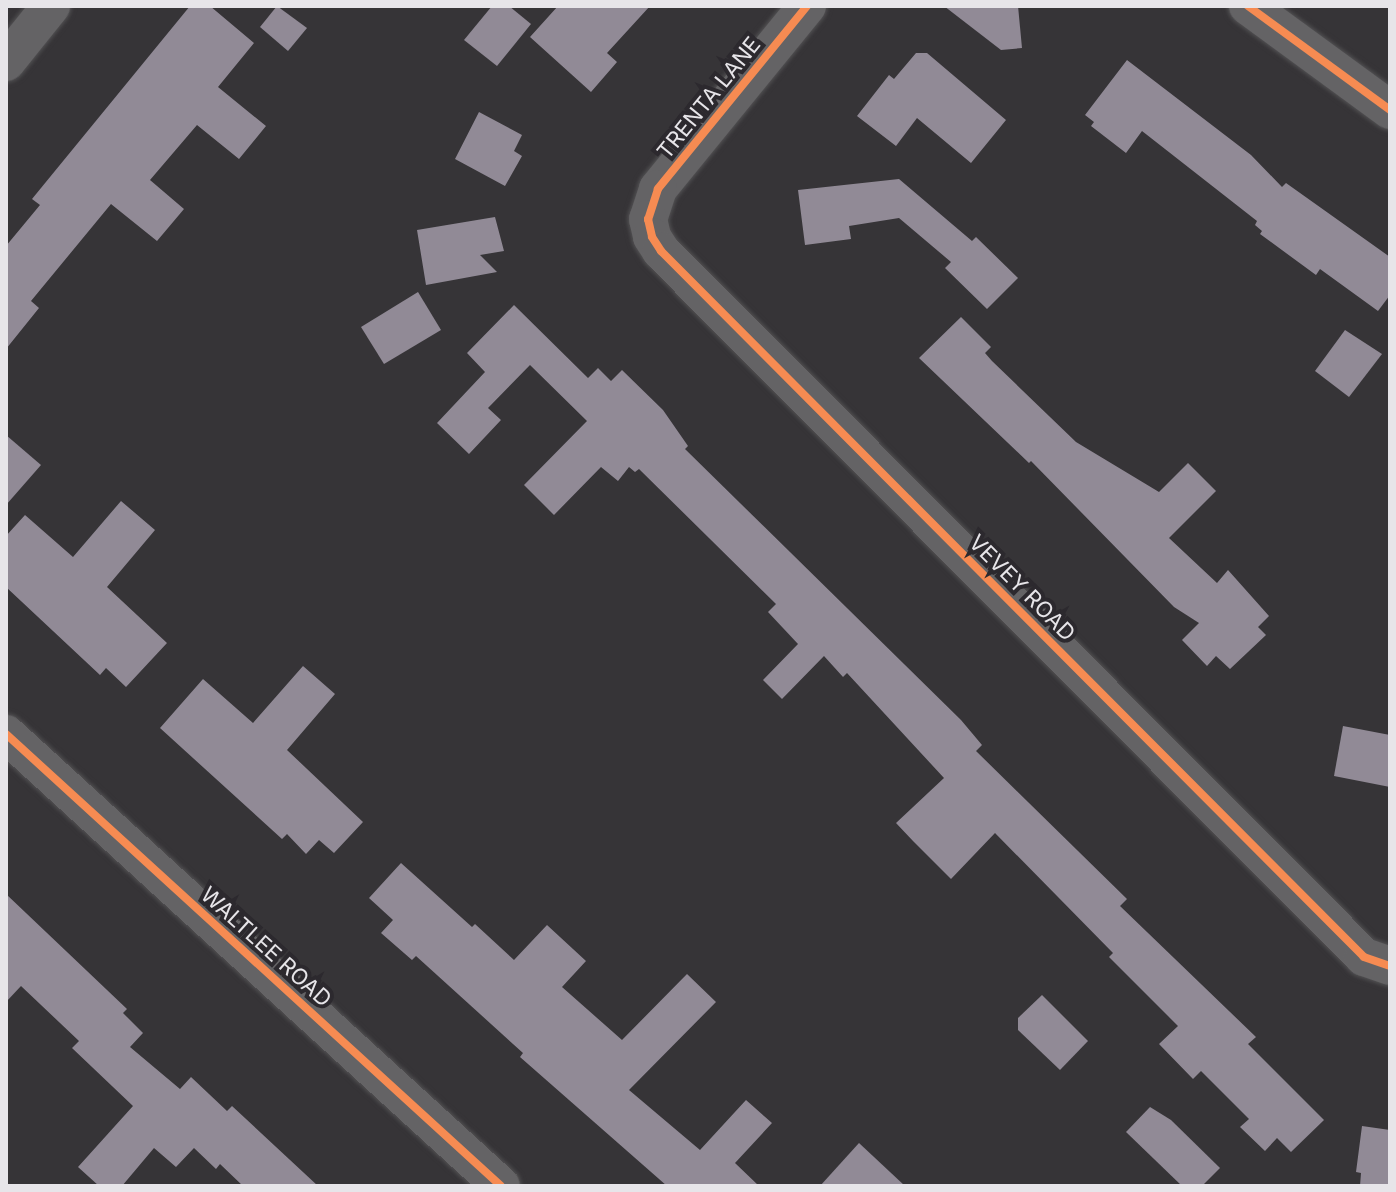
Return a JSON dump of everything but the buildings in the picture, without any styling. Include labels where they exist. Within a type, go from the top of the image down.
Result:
[{"type":"street","points":[[6,62],[51,6]]},
{"type":"street","name":"TRENTA LANE","points":[[648,219],[658,189],[807,6]]},
{"type":"street","points":[[1248,6],[1390,110]]},
{"type":"street","name":"VEVEY ROAD","points":[[648,219],[652,237],[661,251],[1364,957],[1390,966]]},
{"type":"street","name":"WALTLEE ROAD","points":[[6,734],[501,1186]]},
{"type":"cycle path","points":[[807,6],[658,189],[648,219],[652,237],[661,251],[1364,957],[1390,966]]},
{"type":"cycle path","points":[[1248,6],[1390,110]]},
{"type":"cycle path","points":[[6,734],[501,1186]]}]
